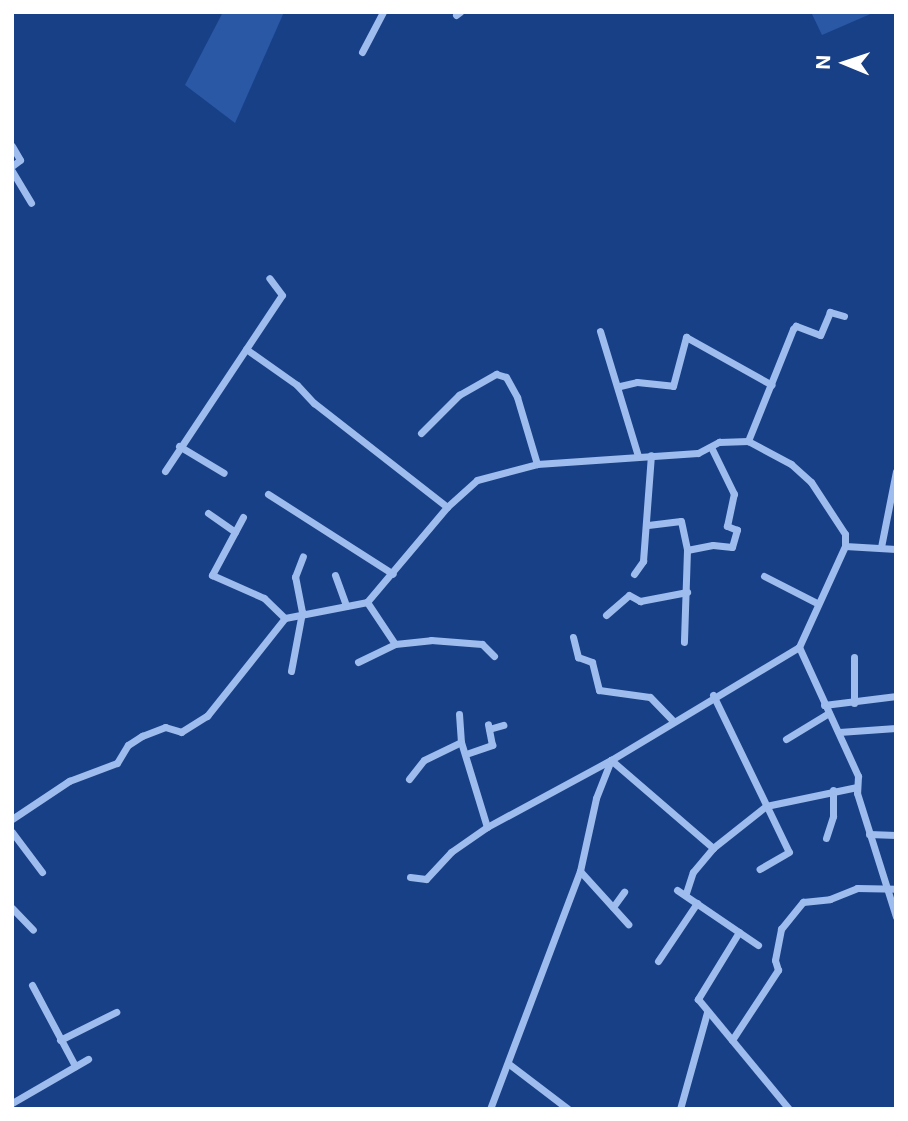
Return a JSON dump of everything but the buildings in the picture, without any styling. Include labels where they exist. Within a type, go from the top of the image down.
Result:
[{"type":"street","points":[[362,52],[383,12]]},
{"type":"street","points":[[12,146],[20,160],[12,166]]},
{"type":"street","points":[[12,171],[31,203]]},
{"type":"street","points":[[165,471],[179,446],[282,295],[269,278]]},
{"type":"street","points":[[748,441],[796,326],[820,335],[831,312],[844,316]]},
{"type":"street","points":[[600,331],[620,386],[638,456]]},
{"type":"street","points":[[620,386],[637,382],[673,386],[686,337],[772,384]]},
{"type":"street","points":[[246,349],[297,385],[314,403],[447,507]]},
{"type":"street","points":[[421,433],[459,395],[496,374],[506,377],[517,397],[537,464]]},
{"type":"street","points":[[12,819],[69,781],[117,764],[128,745],[142,736],[165,727],[181,732],[207,716],[285,618],[302,612],[367,602],[447,507],[477,480],[537,464],[698,453],[734,439],[748,441],[790,464],[811,482],[845,534],[845,545],[799,647],[713,695],[611,760],[487,827],[450,852],[426,879],[411,877]]},
{"type":"street","points":[[179,446],[224,473]]},
{"type":"street","points":[[687,550],[713,545],[732,547],[737,530],[727,526],[734,494],[711,447]]},
{"type":"street","points":[[634,574],[643,561],[648,525],[651,455]]},
{"type":"street","points":[[881,547],[896,471]]},
{"type":"street","points":[[268,494],[393,574]]},
{"type":"street","points":[[208,513],[236,532]]},
{"type":"street","points":[[243,517],[212,575],[264,598],[285,618]]},
{"type":"street","points":[[648,525],[681,522],[687,550],[684,642]]},
{"type":"street","points":[[845,545],[896,549]]},
{"type":"street","points":[[291,671],[302,612],[295,585],[303,556]]},
{"type":"street","points":[[335,575],[346,606]]},
{"type":"street","points":[[764,576],[817,603]]},
{"type":"street","points":[[606,615],[629,595],[640,601],[687,592]]},
{"type":"street","points":[[367,602],[395,644]]},
{"type":"street","points":[[573,637],[578,657],[592,662],[599,690],[650,697],[673,720]]},
{"type":"street","points":[[358,662],[395,644],[431,640],[449,645],[482,644],[494,656]]},
{"type":"street","points":[[799,647],[858,776],[856,787],[869,835],[892,889],[896,917]]},
{"type":"street","points":[[854,657],[854,703]]},
{"type":"street","points":[[713,695],[789,852],[760,869]]},
{"type":"street","points":[[824,705],[896,696]]},
{"type":"street","points":[[786,739],[829,713]]},
{"type":"street","points":[[459,714],[461,742],[487,827]]},
{"type":"street","points":[[466,754],[492,745],[488,727],[503,725]]},
{"type":"street","points":[[839,732],[896,728]]},
{"type":"street","points":[[409,779],[424,760],[461,742]]},
{"type":"street","points":[[611,760],[713,848]]},
{"type":"street","points":[[490,1109],[580,871],[596,798],[611,760]]},
{"type":"street","points":[[686,893],[693,872],[713,848],[766,806],[856,787]]},
{"type":"street","points":[[825,838],[833,816],[833,790]]},
{"type":"street","points":[[12,832],[42,872]]},
{"type":"street","points":[[869,835],[896,835]]},
{"type":"street","points":[[580,871],[628,924]]},
{"type":"street","points":[[732,1040],[778,971],[775,960],[781,929],[803,902],[831,899],[857,888],[892,889]]},
{"type":"street","points":[[677,890],[686,893],[758,945]]},
{"type":"street","points":[[613,908],[624,892]]},
{"type":"street","points":[[658,961],[697,903]]},
{"type":"street","points":[[12,908],[33,930]]},
{"type":"street","points":[[739,932],[698,999],[787,1108]]},
{"type":"street","points":[[32,985],[75,1066]]},
{"type":"street","points":[[60,1040],[116,1012]]},
{"type":"street","points":[[680,1109],[707,1012]]},
{"type":"street","points":[[12,1103],[88,1059]]},
{"type":"street","points":[[509,1064],[568,1109]]},
{"type":"shaded area","points":[[223,12],[284,12],[235,123],[185,85]]},
{"type":"shaded area","points":[[811,12],[875,12],[822,35]]}]
